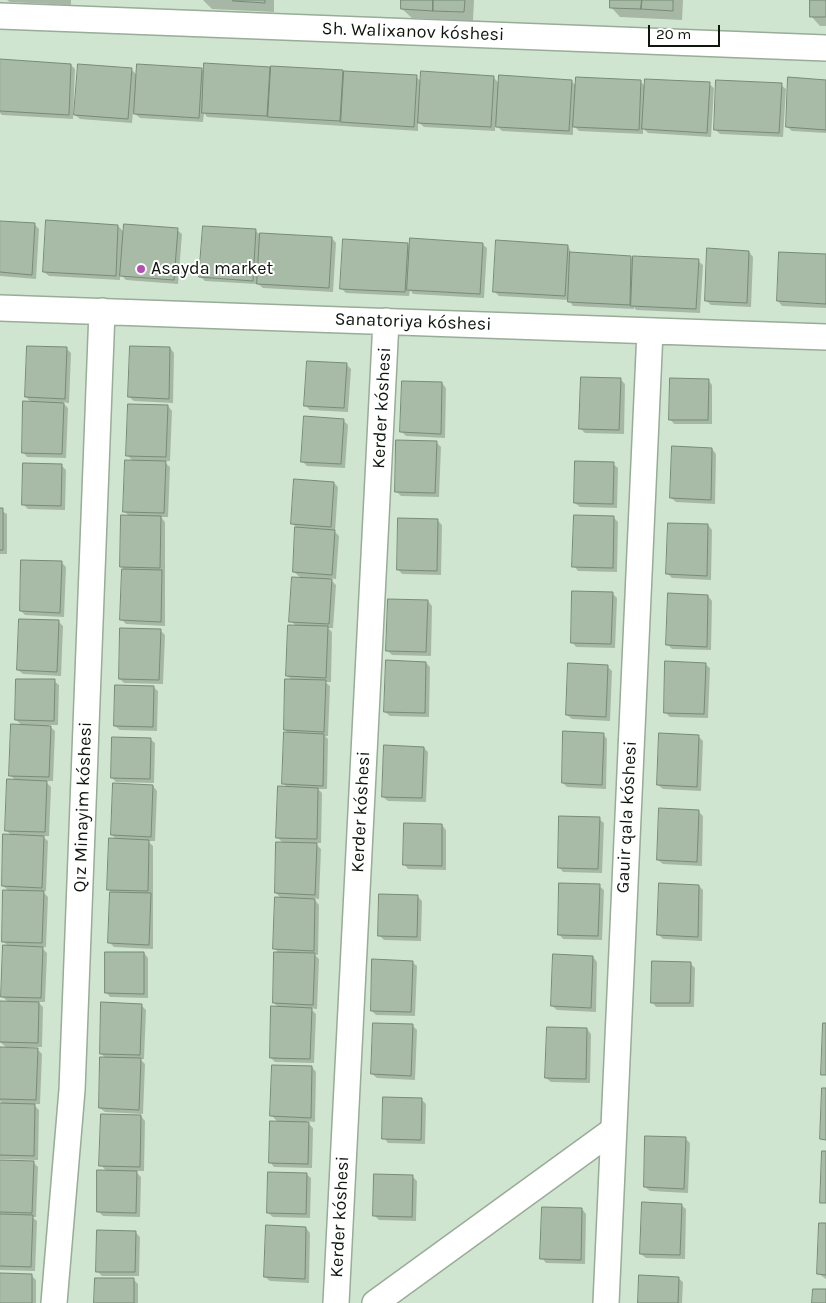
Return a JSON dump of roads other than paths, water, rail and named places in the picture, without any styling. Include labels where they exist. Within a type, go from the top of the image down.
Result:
[{"type":"street","name":"Sh. Walixanov kóshesi","points":[[0,16],[826,48]]},
{"type":"street","name":"Sanatoriya kóshesi","points":[[0,308],[826,337]]},
{"type":"street","name":"Qız Minayim kóshesi","points":[[54,1303],[72,1090],[102,311]]},
{"type":"street","name":"Kerder kóshesi","points":[[336,1303],[386,321]]},
{"type":"street","name":"Gauir qala kóshesi","points":[[606,1303],[612,1131],[650,331]]},
{"type":"street","points":[[375,1303],[612,1131]]},
{"type":"place","name":"Asayda market","points":[[141,269]]}]
